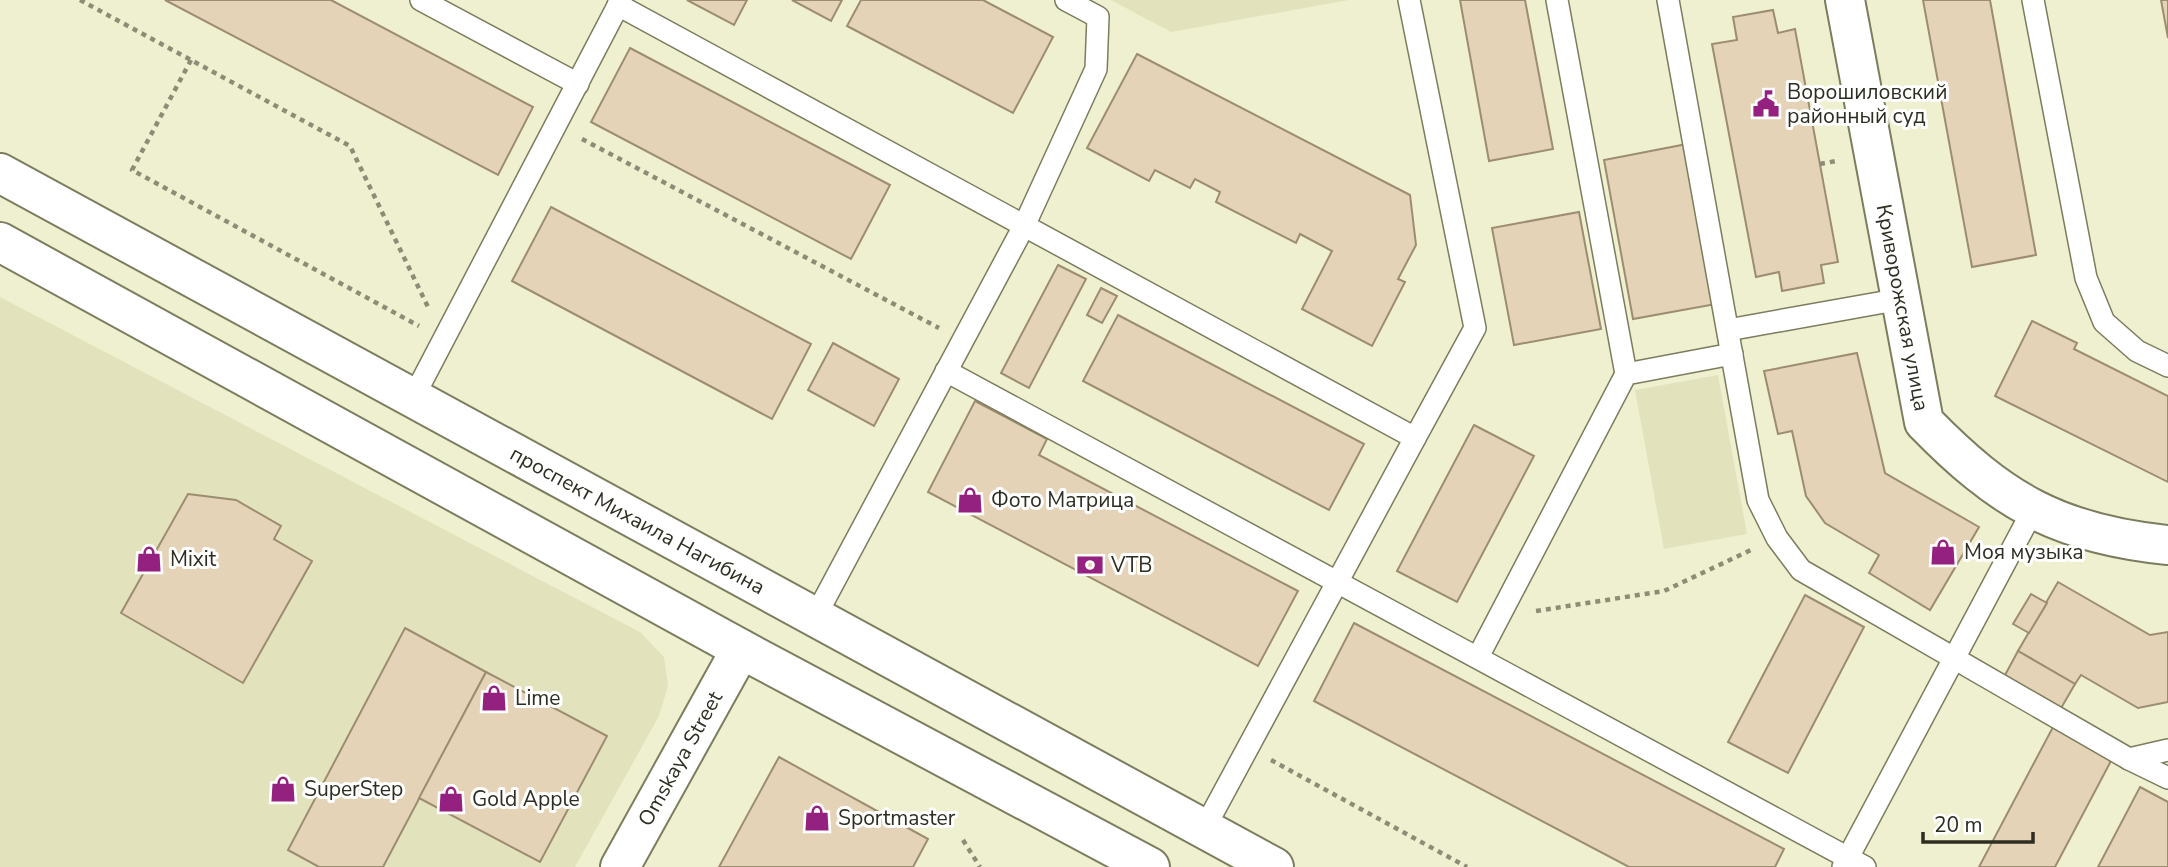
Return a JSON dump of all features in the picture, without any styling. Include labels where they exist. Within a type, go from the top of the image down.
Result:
[{"type":"main road","name":"Криворожская улица","points":[[1845,0],[1924,422],[1961,460],[2032,510],[2065,524],[2128,541],[2168,545]]},
{"type":"main road","name":"проспект Михаила Нагибина","points":[[0,173],[1274,867]]},
{"type":"main road","points":[[0,242],[741,649],[1150,867]]},
{"type":"main road","name":"Omskaya Street","points":[[620,867],[741,649]]},
{"type":"lane","points":[[421,0],[578,84]]},
{"type":"lane","points":[[815,617],[1024,226],[1097,69],[1098,17],[1066,0]]},
{"type":"lane","points":[[1205,829],[1475,328],[1409,0]]},
{"type":"lane","points":[[1478,657],[1626,374],[1557,0]]},
{"type":"lane","points":[[1668,0],[1758,500],[1777,538],[1801,570],[2129,759],[2168,778]]},
{"type":"lane","points":[[2033,0],[2086,278],[2104,322],[2137,351],[2168,366]]},
{"type":"lane","points":[[413,398],[620,3],[1415,438]]},
{"type":"lane","points":[[1728,330],[1902,299]]},
{"type":"lane","points":[[1626,374],[1732,354]]},
{"type":"lane","points":[[946,371],[1478,657],[1852,864],[1953,658],[2032,510]]},
{"type":"lane","points":[[2129,759],[2168,750]]},
{"type":"path","points":[[80,0],[350,146],[444,340]]},
{"type":"path","points":[[191,60],[132,170],[444,340]]},
{"type":"path","points":[[556,126],[962,340]]},
{"type":"path","points":[[1820,164],[1840,160]]},
{"type":"path","points":[[1498,617],[1664,591],[1777,538]]},
{"type":"path","points":[[1248,748],[1467,867]]},
{"type":"path","points":[[963,840],[980,867]]},
{"type":"shaded area","points":[[1111,0],[1349,0],[1171,32]]},
{"type":"shaded area","points":[[0,297],[640,632],[664,657],[668,686],[659,716],[575,867],[0,867]]},
{"type":"shaded area","points":[[1718,375],[1747,534],[1664,549],[1635,390]]},
{"type":"building","points":[[165,0],[331,0],[533,107],[498,175]]},
{"type":"building","points":[[687,0],[747,0],[734,25]]},
{"type":"building","points":[[792,0],[842,0],[831,21]]},
{"type":"building","points":[[861,0],[983,0],[1053,37],[1013,113],[847,26]]},
{"type":"building","points":[[1460,0],[1525,0],[1553,149],[1489,161]]},
{"type":"building","points":[[1923,0],[1990,0],[2036,255],[1972,267]]},
{"type":"building","points":[[2161,0],[2168,0],[2168,38]]},
{"type":"building","name":"Ворошиловский районный суд","points":[[1773,10],[1778,33],[1795,29],[1838,262],[1821,265],[1824,283],[1782,291],[1779,272],[1756,277],[1712,44],[1737,40],[1733,17]]},
{"type":"building","points":[[630,48],[890,185],[851,259],[591,122]]},
{"type":"building","points":[[1137,54],[1410,195],[1416,245],[1398,279],[1405,282],[1372,346],[1302,309],[1332,251],[1300,234],[1296,243],[1216,202],[1220,192],[1195,179],[1190,188],[1155,170],[1149,181],[1087,148]]},
{"type":"building","points":[[1687,144],[1716,304],[1633,319],[1604,160]]},
{"type":"building","points":[[551,207],[811,344],[772,419],[512,281]]},
{"type":"building","points":[[1579,212],[1601,329],[1514,345],[1492,228]]},
{"type":"building","points":[[1058,265],[1086,279],[1029,388],[1001,373]]},
{"type":"building","points":[[1101,288],[1117,296],[1102,323],[1087,315]]},
{"type":"building","points":[[1118,315],[1364,444],[1329,510],[1083,381]]},
{"type":"building","points":[[2032,321],[2077,343],[2074,349],[2168,396],[2168,482],[1995,396]]},
{"type":"building","points":[[833,343],[899,379],[874,426],[808,390]]},
{"type":"building","points":[[1857,353],[1885,473],[1979,527],[1930,610],[1869,573],[1879,555],[1825,523],[1806,496],[1792,431],[1778,434],[1764,371]]},
{"type":"building","points":[[975,401],[1047,439],[1039,455],[1298,591],[1258,666],[928,492]]},
{"type":"building","points":[[1474,425],[1534,456],[1457,602],[1397,571]]},
{"type":"building","points":[[188,494],[236,500],[281,526],[274,539],[312,561],[243,683],[121,613]]},
{"type":"building","points":[[2058,582],[2150,635],[2168,632],[2168,702],[2138,708],[2081,675],[2075,684],[2018,651]]},
{"type":"building","points":[[2031,594],[2047,603],[2029,633],[2013,624]]},
{"type":"building","points":[[1805,595],[1864,627],[1788,773],[1728,742]]},
{"type":"building","points":[[1354,623],[1784,849],[1775,867],[1629,867],[1314,701]]},
{"type":"building","points":[[405,628],[486,672],[383,867],[319,867],[288,850]]},
{"type":"building","points":[[2018,651],[2075,684],[2060,710],[2004,677]]},
{"type":"building","points":[[486,672],[607,736],[540,862],[419,798]]},
{"type":"building","points":[[2053,727],[2112,759],[2055,867],[1979,867]]},
{"type":"building","name":"Sportmaster","points":[[779,757],[928,839],[913,867],[719,867]]},
{"type":"building","points":[[2140,787],[2168,802],[2168,867],[2098,867]]},
{"type":"place","name":"Ворошиловский районный суд","points":[[1766,104]]},
{"type":"place","name":"Фото Матрица","points":[[970,500]]},
{"type":"place","name":"Моя музыка","points":[[1943,552]]},
{"type":"place","name":"Mixit","points":[[149,559]]},
{"type":"place","name":"VTB","points":[[1090,565]]},
{"type":"place","name":"Lime","points":[[494,698]]},
{"type":"place","name":"SuperStep","points":[[283,789]]},
{"type":"place","name":"Gold Apple","points":[[451,799]]},
{"type":"place","name":"Sportmaster","points":[[817,818]]}]
